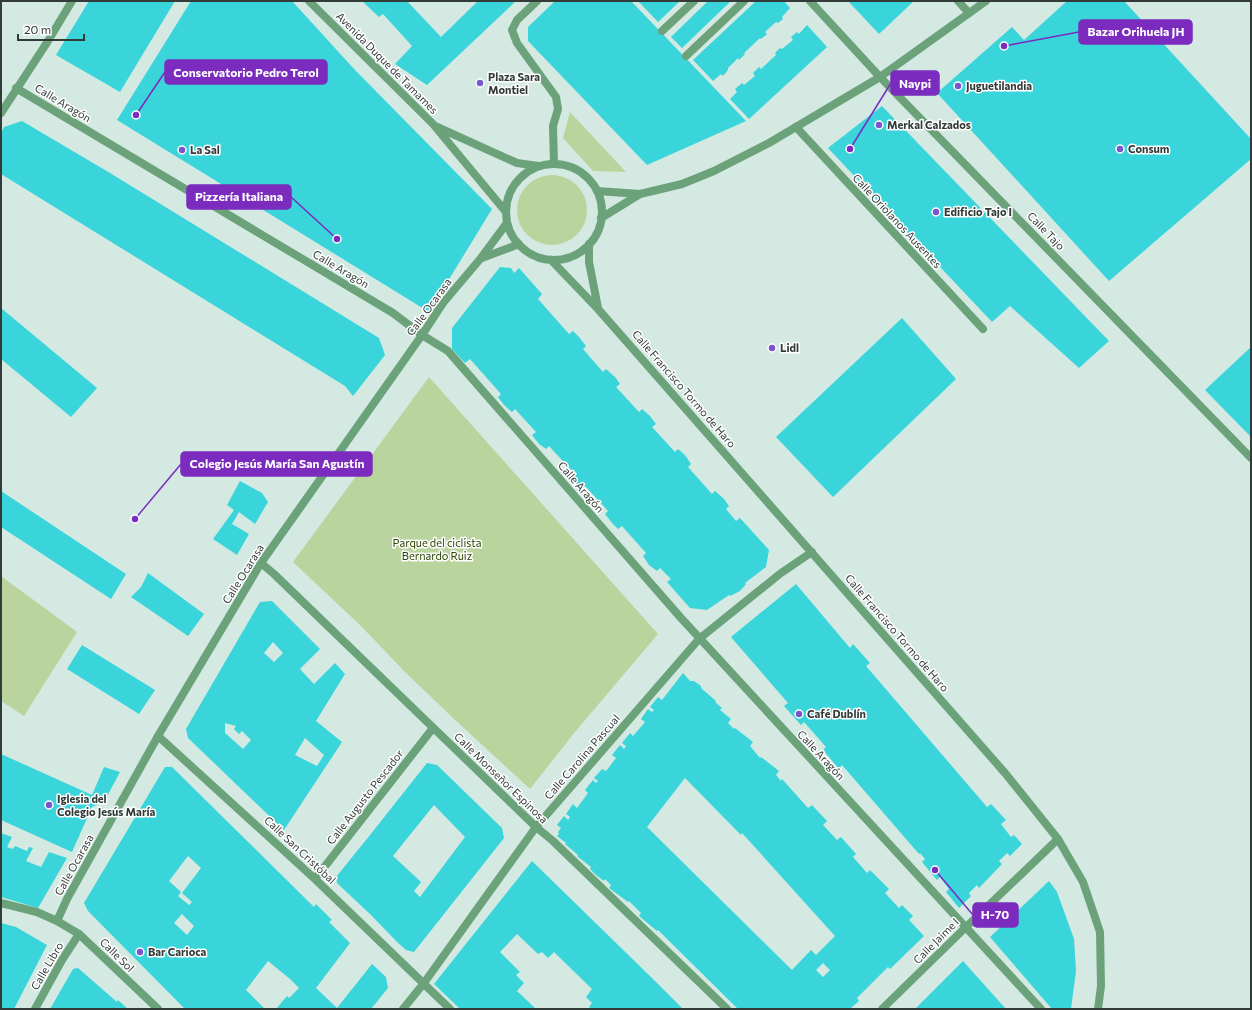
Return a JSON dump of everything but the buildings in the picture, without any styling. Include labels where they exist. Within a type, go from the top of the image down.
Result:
[{"type":"street","points":[[1,113],[72,1]]},
{"type":"street","name":"Avenida Duque de Tamames","points":[[309,1],[433,124],[506,212]]},
{"type":"street","points":[[537,1],[517,20],[512,30],[517,43],[556,97],[558,109],[553,126],[554,164]]},
{"type":"street","points":[[662,31],[694,1]]},
{"type":"street","points":[[686,56],[744,1]]},
{"type":"street","name":"Calle Tajo","points":[[810,1],[880,77],[1251,458]]},
{"type":"street","points":[[958,1],[969,13]]},
{"type":"street","points":[[597,191],[640,194],[682,184],[714,171],[769,143],[880,77],[986,1]]},
{"type":"street","name":"Calle Aragón","points":[[16,88],[393,313],[422,335],[448,351],[699,639],[1041,1009]]},
{"type":"street","name":"Avenida Duque de Tamames","points":[[433,124],[517,163],[538,166]]},
{"type":"street","name":"Calle Oriolanos Ausentes","points":[[796,127],[983,330]]},
{"type":"street","points":[[554,164],[568,166],[580,171],[590,180],[597,191],[601,204],[601,218],[597,232],[589,244],[578,253],[565,258],[551,260],[528,252],[519,244],[511,234],[507,223],[506,212],[508,197],[514,184],[525,173],[538,166],[554,164]]},
{"type":"street","points":[[601,218],[640,194]]},
{"type":"street","name":"Calle Ocarasa","points":[[57,921],[158,736],[261,563],[444,303],[481,258],[507,223]]},
{"type":"street","points":[[481,258],[519,244]]},
{"type":"street","points":[[589,244],[589,262],[598,309]]},
{"type":"street","name":"Calle Francisco Tormo de Haro","points":[[551,260],[598,309],[812,552],[1005,773],[1058,840],[1083,882],[1100,932],[1101,986],[1098,1009]]},
{"type":"street","name":"Calle Carolina Pascual","points":[[403,1009],[424,983],[536,827],[699,639],[781,573],[812,552]]},
{"type":"street","name":"Calle Monseñor Espinosa","points":[[261,563],[727,1009]]},
{"type":"street","name":"Calle Augusto Pescador","points":[[315,879],[433,728]]},
{"type":"street","name":"Calle San Cristóbal","points":[[158,736],[315,879],[450,1009]]},
{"type":"street","name":"Calle Jaime I","points":[[882,1009],[1058,840]]},
{"type":"street","name":"Calle Sol","points":[[1,903],[37,912],[57,921],[79,934],[158,1009]]},
{"type":"street","name":"Calle Libro","points":[[35,1009],[62,960],[79,934]]},
{"type":"green space","points":[[570,112],[626,172],[593,171],[563,138]]},
{"type":"green space","points":[[545,175],[559,175],[572,181],[581,190],[587,203],[585,223],[577,235],[559,245],[545,245],[532,239],[523,230],[517,217],[517,203],[523,190],[532,181]]},
{"type":"green space","name":"Parque del ciclista Bernardo Ruiz","points":[[429,377],[658,634],[575,732],[530,789],[405,672],[361,626],[293,562]]},
{"type":"green space","points":[[1,576],[77,632],[24,716],[1,701]]},
{"type":"place","name":"Bazar Orihuela JH","points":[[1004,46]]},
{"type":"place","name":"Plaza Sara Montiel","points":[[480,83]]},
{"type":"place","name":"Juguetilandia","points":[[958,86]]},
{"type":"place","name":"Conservatorio Pedro Terol","points":[[136,115]]},
{"type":"place","name":"Merkal Calzados","points":[[879,125]]},
{"type":"place","name":"Naypi","points":[[850,149]]},
{"type":"place","name":"Consum","points":[[1120,149]]},
{"type":"place","name":"La Sal","points":[[182,150]]},
{"type":"place","name":"Edificio Tajo I","points":[[936,212]]},
{"type":"place","name":"Pizzería Italiana","points":[[337,239]]},
{"type":"place","name":"Lidl","points":[[772,348]]},
{"type":"place","name":"Colegio Jesús María San Agustín","points":[[135,519]]},
{"type":"place","name":"Café Dublín","points":[[799,714]]},
{"type":"place","name":"Iglesia del Colegio Jesús María","points":[[49,805]]},
{"type":"place","name":"H-70","points":[[935,870]]},
{"type":"place","name":"Bar Carioca","points":[[140,952]]}]
